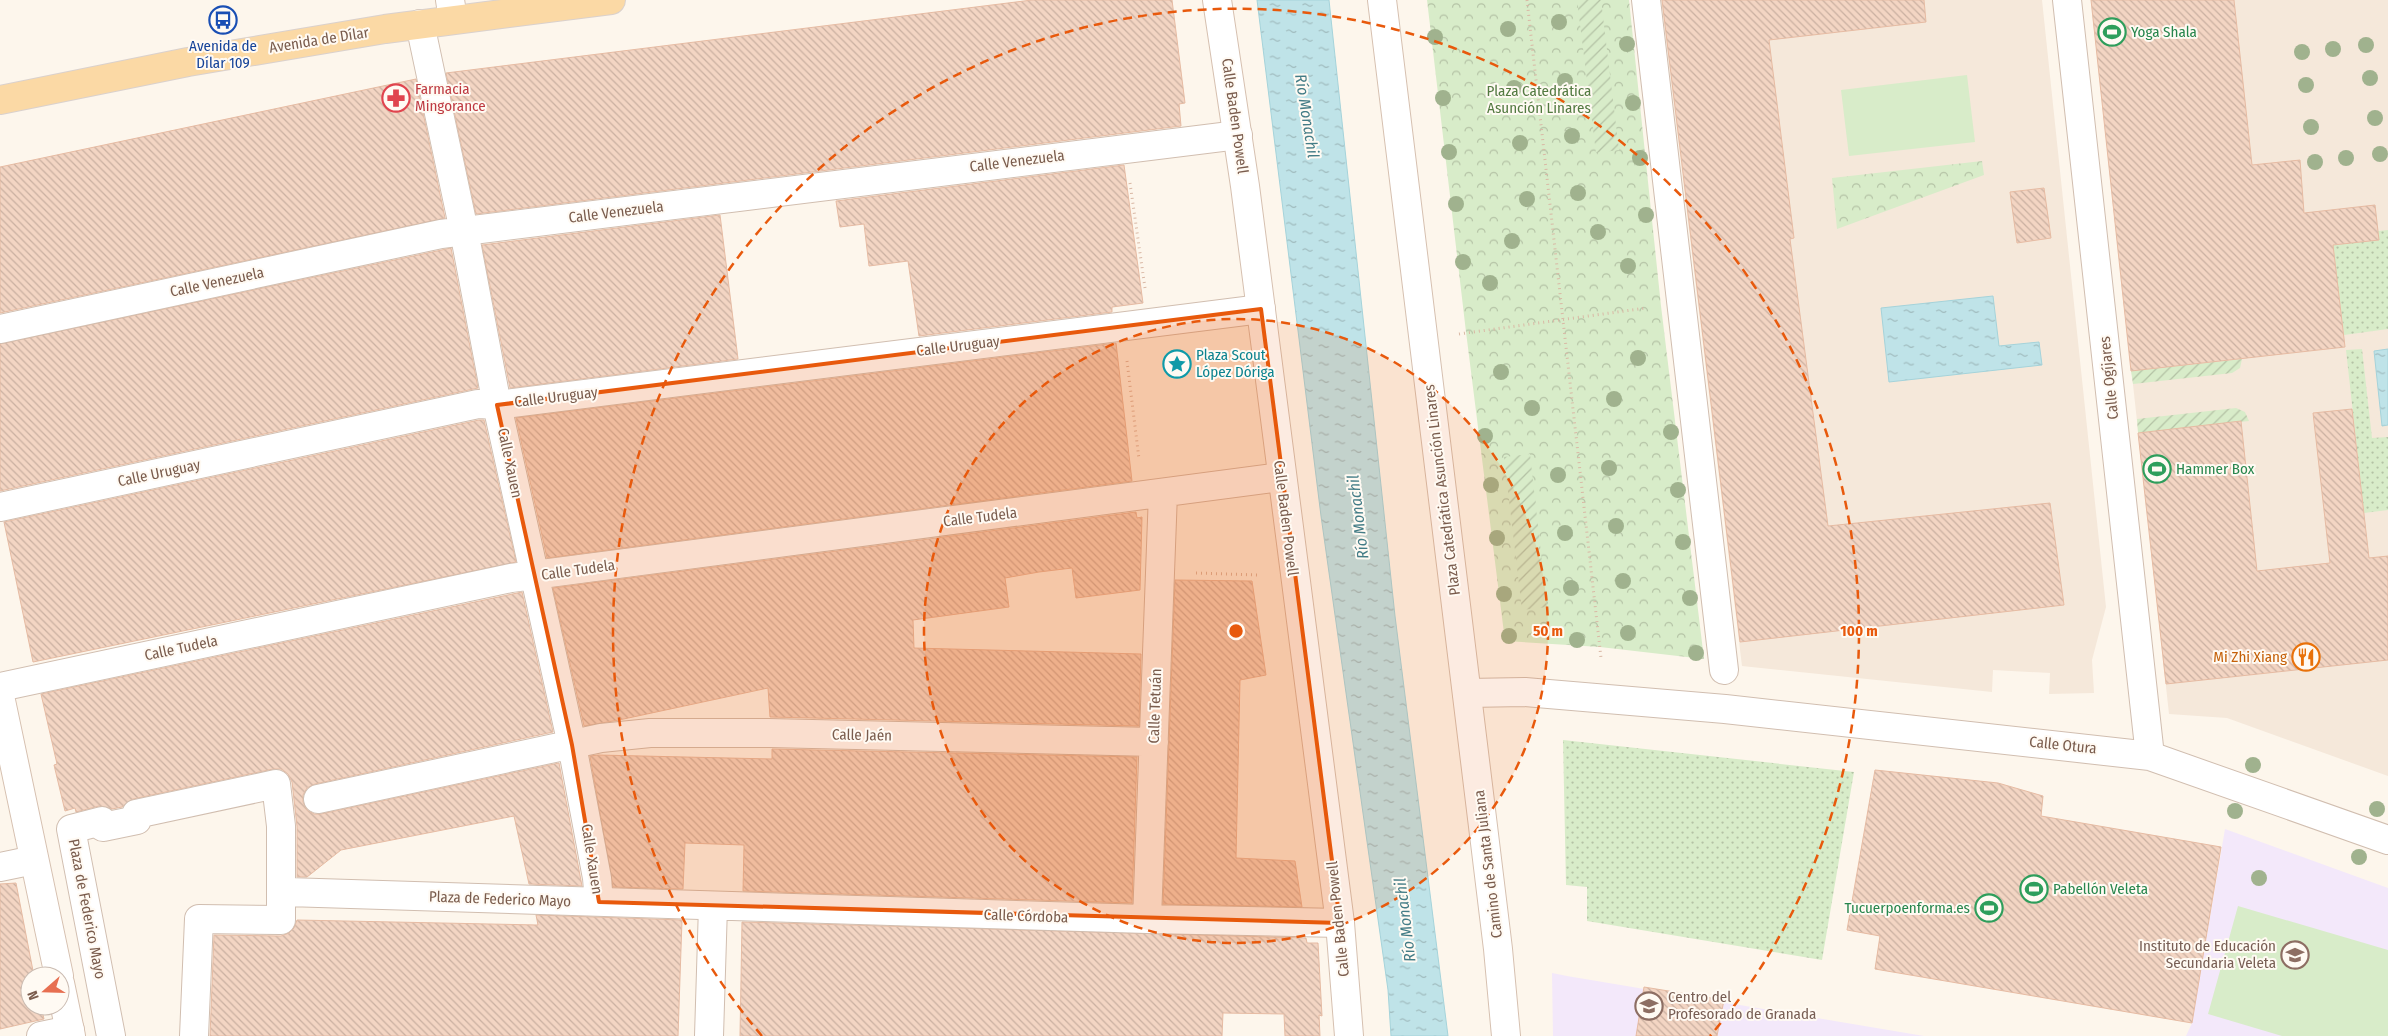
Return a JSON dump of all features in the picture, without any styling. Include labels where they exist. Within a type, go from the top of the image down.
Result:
[{"type":"main road","name":"Avenida de Dílar","points":[[0,100],[188,62],[420,24],[452,10],[611,0]]},
{"type":"street","name":"Calle Baden Powell","points":[[1217,0],[1238,134],[1280,476],[1340,923],[1350,1036]]},
{"type":"street","name":"Plaza Catedrática Asunción Linares","points":[[1382,0],[1467,693]]},
{"type":"street","points":[[1646,0],[1724,670]]},
{"type":"street","name":"Calle Ogíjares","points":[[2067,0],[2150,756]]},
{"type":"street","name":"Calle Xauen","points":[[420,24],[464,231],[497,405],[572,745],[597,878],[599,902]]},
{"type":"street","name":"Calle Venezuela","points":[[0,329],[442,234],[1238,134]]},
{"type":"street","name":"Calle Uruguay","points":[[0,508],[478,404],[497,405],[1261,309]]},
{"type":"street","points":[[1163,493],[1280,476]]},
{"type":"street","name":"Calle Tudela","points":[[0,687],[501,580],[1163,493]]},
{"type":"street","name":"Calle Tetuán","points":[[1147,919],[1163,493]]},
{"type":"street","name":"Calle Otura","points":[[1467,693],[1525,692],[1725,709],[2150,756],[2388,840]]},
{"type":"street","name":"Camino de Santa Juliana","points":[[1467,693],[1498,949],[1506,1036]]},
{"type":"street","points":[[0,696],[57,966]]},
{"type":"street","name":"Calle Jaén","points":[[572,745],[602,738],[650,733],[1154,742]]},
{"type":"street","points":[[318,799],[572,745]]},
{"type":"street","name":"Plaza de Federico Mayo","points":[[111,1036],[71,829],[102,821],[103,827],[129,822],[137,820],[136,814],[276,784],[281,826],[281,920],[198,919],[194,1036]]},
{"type":"street","points":[[0,867],[34,860]]},
{"type":"street","name":"Plaza de Federico Mayo","points":[[287,892],[713,906]]},
{"type":"street","points":[[709,1036],[713,906]]},
{"type":"street","name":"Calle Córdoba","points":[[713,906],[1340,923]]},
{"type":"street","points":[[41,1036],[70,1033],[67,1016]]},
{"type":"path","points":[[1527,0],[1601,658]]},
{"type":"path","points":[[1130,180],[1146,296]]},
{"type":"path","points":[[1457,334],[1681,304]]},
{"type":"path","points":[[1126,357],[1139,462]]},
{"type":"path","points":[[1193,573],[1258,575]]},
{"type":"highlighted area","points":[[1261,309],[1340,923],[599,902],[572,745],[497,405]]},
{"type":"shaded area","points":[[1661,0],[2042,0],[2106,607],[2092,660],[2094,693],[2049,694],[2050,673],[1993,670],[1992,692],[1742,666]]},
{"type":"shaded area","points":[[2091,0],[2388,0],[2388,776],[2227,718],[2169,714]]},
{"type":"shaded area","name":"Instituto de Educación Secundaria Veleta","points":[[2225,829],[2388,888],[2388,1036],[2186,1036],[2192,1023]]},
{"type":"shaded area","name":"Centro del Profesorado de Granada","points":[[1552,973],[1567,976],[1924,1036],[1553,1036]]},
{"type":"green space","name":"Plaza Catedrática Asunción Linares","points":[[1427,0],[1629,0],[1661,306],[1704,659],[1600,647],[1505,641]]},
{"type":"green space","points":[[1577,0],[1601,0],[1619,150],[1596,153]]},
{"type":"green space","points":[[1967,75],[1975,142],[1849,156],[1841,90]]},
{"type":"green space","points":[[1982,161],[1984,175],[1837,229],[1832,178]]},
{"type":"green space","points":[[2388,230],[2388,329],[2344,335],[2333,245],[2379,240],[2378,231]]},
{"type":"green space","points":[[2362,349],[2372,438],[2388,437],[2388,510],[2364,513],[2346,350]]},
{"type":"green space","points":[[2242,359],[2240,368],[2232,373],[2133,384],[2131,371]]},
{"type":"green space","points":[[2236,408],[2245,412],[2249,421],[2138,433],[2137,419]]},
{"type":"green space","points":[[1530,454],[1547,607],[1522,610],[1504,457]]},
{"type":"green space","points":[[1563,740],[1854,772],[1822,960],[1587,921],[1587,887],[1566,885]]},
{"type":"green space","points":[[2238,906],[2388,950],[2388,1036],[2282,1036],[2208,1014]]},
{"type":"water","name":"Río Monachil","points":[[1257,0],[1329,0],[1395,616],[1448,1036],[1391,1036],[1388,990],[1321,516]]},
{"type":"water","points":[[1993,296],[1999,346],[2039,342],[2042,365],[1889,382],[1881,308]]},
{"type":"water","points":[[2388,349],[2388,425],[2382,426],[2374,351]]},
{"type":"building","points":[[1032,0],[1172,0],[1185,103],[1179,104],[1181,126],[476,214],[446,73]]},
{"type":"building","points":[[1662,0],[1924,0],[1926,22],[1769,40],[1794,238],[1790,239],[1828,526],[2050,503],[2064,605],[1740,642]]},
{"type":"building","points":[[2091,0],[2234,0],[2252,165],[2300,160],[2304,213],[2375,205],[2379,240],[2333,245],[2345,347],[2131,371]]},
{"type":"building","points":[[416,79],[445,218],[0,313],[0,167]]},
{"type":"building","points":[[1124,165],[1143,303],[1112,307],[1112,312],[919,336],[908,261],[869,266],[864,224],[840,227],[836,201]]},
{"type":"building","points":[[2044,188],[2051,238],[2017,243],[2010,192]]},
{"type":"building","points":[[720,215],[738,359],[510,388],[482,245]]},
{"type":"building","points":[[451,248],[478,388],[0,491],[0,344]]},
{"type":"building","points":[[1116,343],[1132,481],[547,558],[516,418]]},
{"type":"building","points":[[2352,409],[2369,558],[2388,556],[2388,660],[2166,684],[2138,433],[2241,421],[2257,571],[2330,563],[2313,413]]},
{"type":"building","points":[[484,420],[516,562],[33,662],[4,522]]},
{"type":"building","points":[[1136,512],[1137,518],[1142,517],[1140,590],[1076,598],[1072,568],[1039,572],[1005,578],[1009,607],[913,620],[914,648],[1141,654],[1139,726],[770,717],[768,688],[584,726],[553,588]]},
{"type":"building","points":[[1175,580],[1252,581],[1266,675],[1240,680],[1236,858],[1295,861],[1302,907],[1163,904]]},
{"type":"building","points":[[522,592],[553,732],[315,784],[307,788],[303,795],[303,802],[307,810],[314,814],[321,814],[559,763],[582,886],[529,884],[514,816],[341,850],[307,877],[297,877],[297,826],[292,782],[288,774],[281,769],[273,769],[133,799],[122,807],[112,809],[99,806],[76,812],[75,808],[65,811],[54,765],[57,764],[41,694]]},
{"type":"building","points":[[772,749],[1137,757],[1132,903],[743,891],[744,845],[685,843],[683,889],[613,887],[590,756],[772,759]]},
{"type":"building","name":"Pabellón Veleta","points":[[1875,770],[1998,783],[2043,796],[2041,816],[2221,847],[2192,1023],[1875,969],[1880,936],[1847,930]]},
{"type":"building","points":[[16,883],[32,966],[20,966],[20,1016],[43,1016],[44,1019],[0,1029],[0,884]]},
{"type":"building","points":[[536,915],[682,920],[678,1036],[210,1036],[214,935],[281,936],[289,933],[294,928],[297,920],[538,925]]},
{"type":"building","points":[[742,922],[1306,938],[1307,943],[1318,943],[1322,1016],[1319,1015],[1320,1036],[1285,1036],[1284,1014],[1223,1013],[1222,1036],[740,1036]]},
{"type":"building","points":[[1644,987],[1724,1000],[1717,1036],[1636,1036]]},
{"type":"place","name":"Avenida de Dílar 109","points":[[223,20]]},
{"type":"place","name":"Yoga Shala","points":[[2112,32]]},
{"type":"place","name":"Farmacia Mingorance","points":[[396,98]]},
{"type":"place","name":"Plaza Scout López Dóriga","points":[[1177,364]]},
{"type":"place","name":"Hammer Box","points":[[2157,469]]},
{"type":"place","name":"Mi Zhi Xiang","points":[[2306,657]]},
{"type":"place","name":"Pabellón Veleta","points":[[2034,889]]},
{"type":"place","name":"Tucuerpoenforma.es","points":[[1989,908]]},
{"type":"place","name":"Instituto de Educación Secundaria Veleta","points":[[2295,955]]},
{"type":"place","name":"Centro del Profesorado de Granada","points":[[1649,1006]]}]
